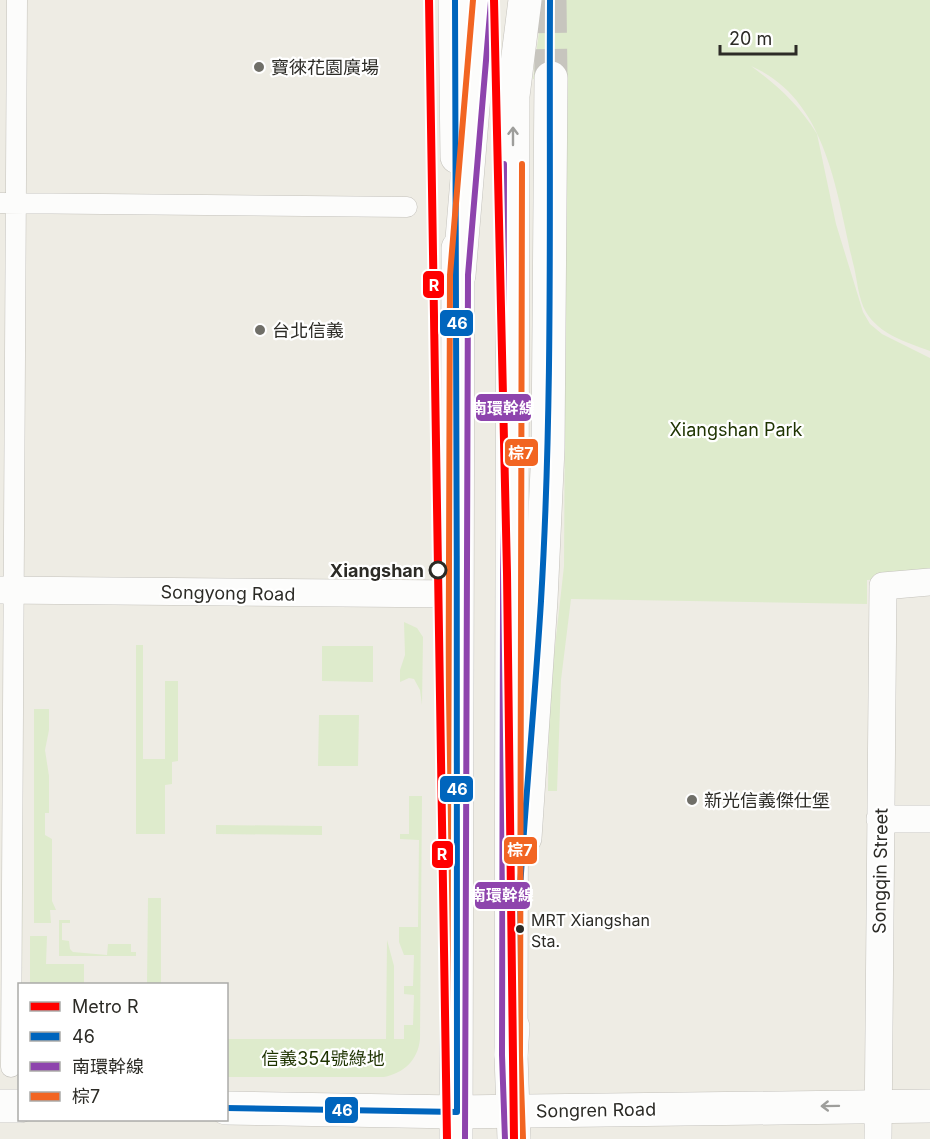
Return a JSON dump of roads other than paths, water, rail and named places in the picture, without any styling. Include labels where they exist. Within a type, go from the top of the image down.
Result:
[{"type":"main road","points":[[456,0],[459,275],[456,594],[456,1126]]},
{"type":"main road","points":[[459,275],[482,0]]},
{"type":"main road","points":[[515,1125],[511,1055],[513,96],[525,0]]},
{"type":"main road","points":[[511,1055],[541,600],[548,448],[551,78]]},
{"type":"main road","name":"Songren Road","points":[[228,1108],[456,1126],[515,1125],[878,1105],[930,1106]]},
{"type":"main road","points":[[0,1106],[18,1106]]},
{"type":"street","points":[[11,1067],[7,590],[8,203],[16,0]]},
{"type":"street","points":[[8,203],[407,207]]},
{"type":"street","name":"Songqin Street","points":[[878,1139],[883,586],[930,582]]},
{"type":"street","name":"Songyong Road","points":[[7,590],[456,594]]},
{"type":"street","points":[[880,819],[930,819]]},
{"type":"tunnel","points":[[550,0],[551,78]]},
{"type":"metro line","name":"R","points":[[429,0],[447,1139]]},
{"type":"metro line","name":"R","points":[[494,0],[507,573],[514,1139]]},
{"type":"place","name":"寶徠花園廣場","points":[[259,67]]},
{"type":"place","name":"台北信義","points":[[260,330]]},
{"type":"place","name":"Xiangshan","points":[[438,570]]},
{"type":"place","name":"新光信義傑仕堡","points":[[692,800]]},
{"type":"place","name":"MRT Xiangshan Sta.","points":[[520,929]]},
{"type":"park label","name":"Xiangshan Park","points":[[736,429]]},
{"type":"park label","name":"信義354號綠地","points":[[323,1058]]}]
